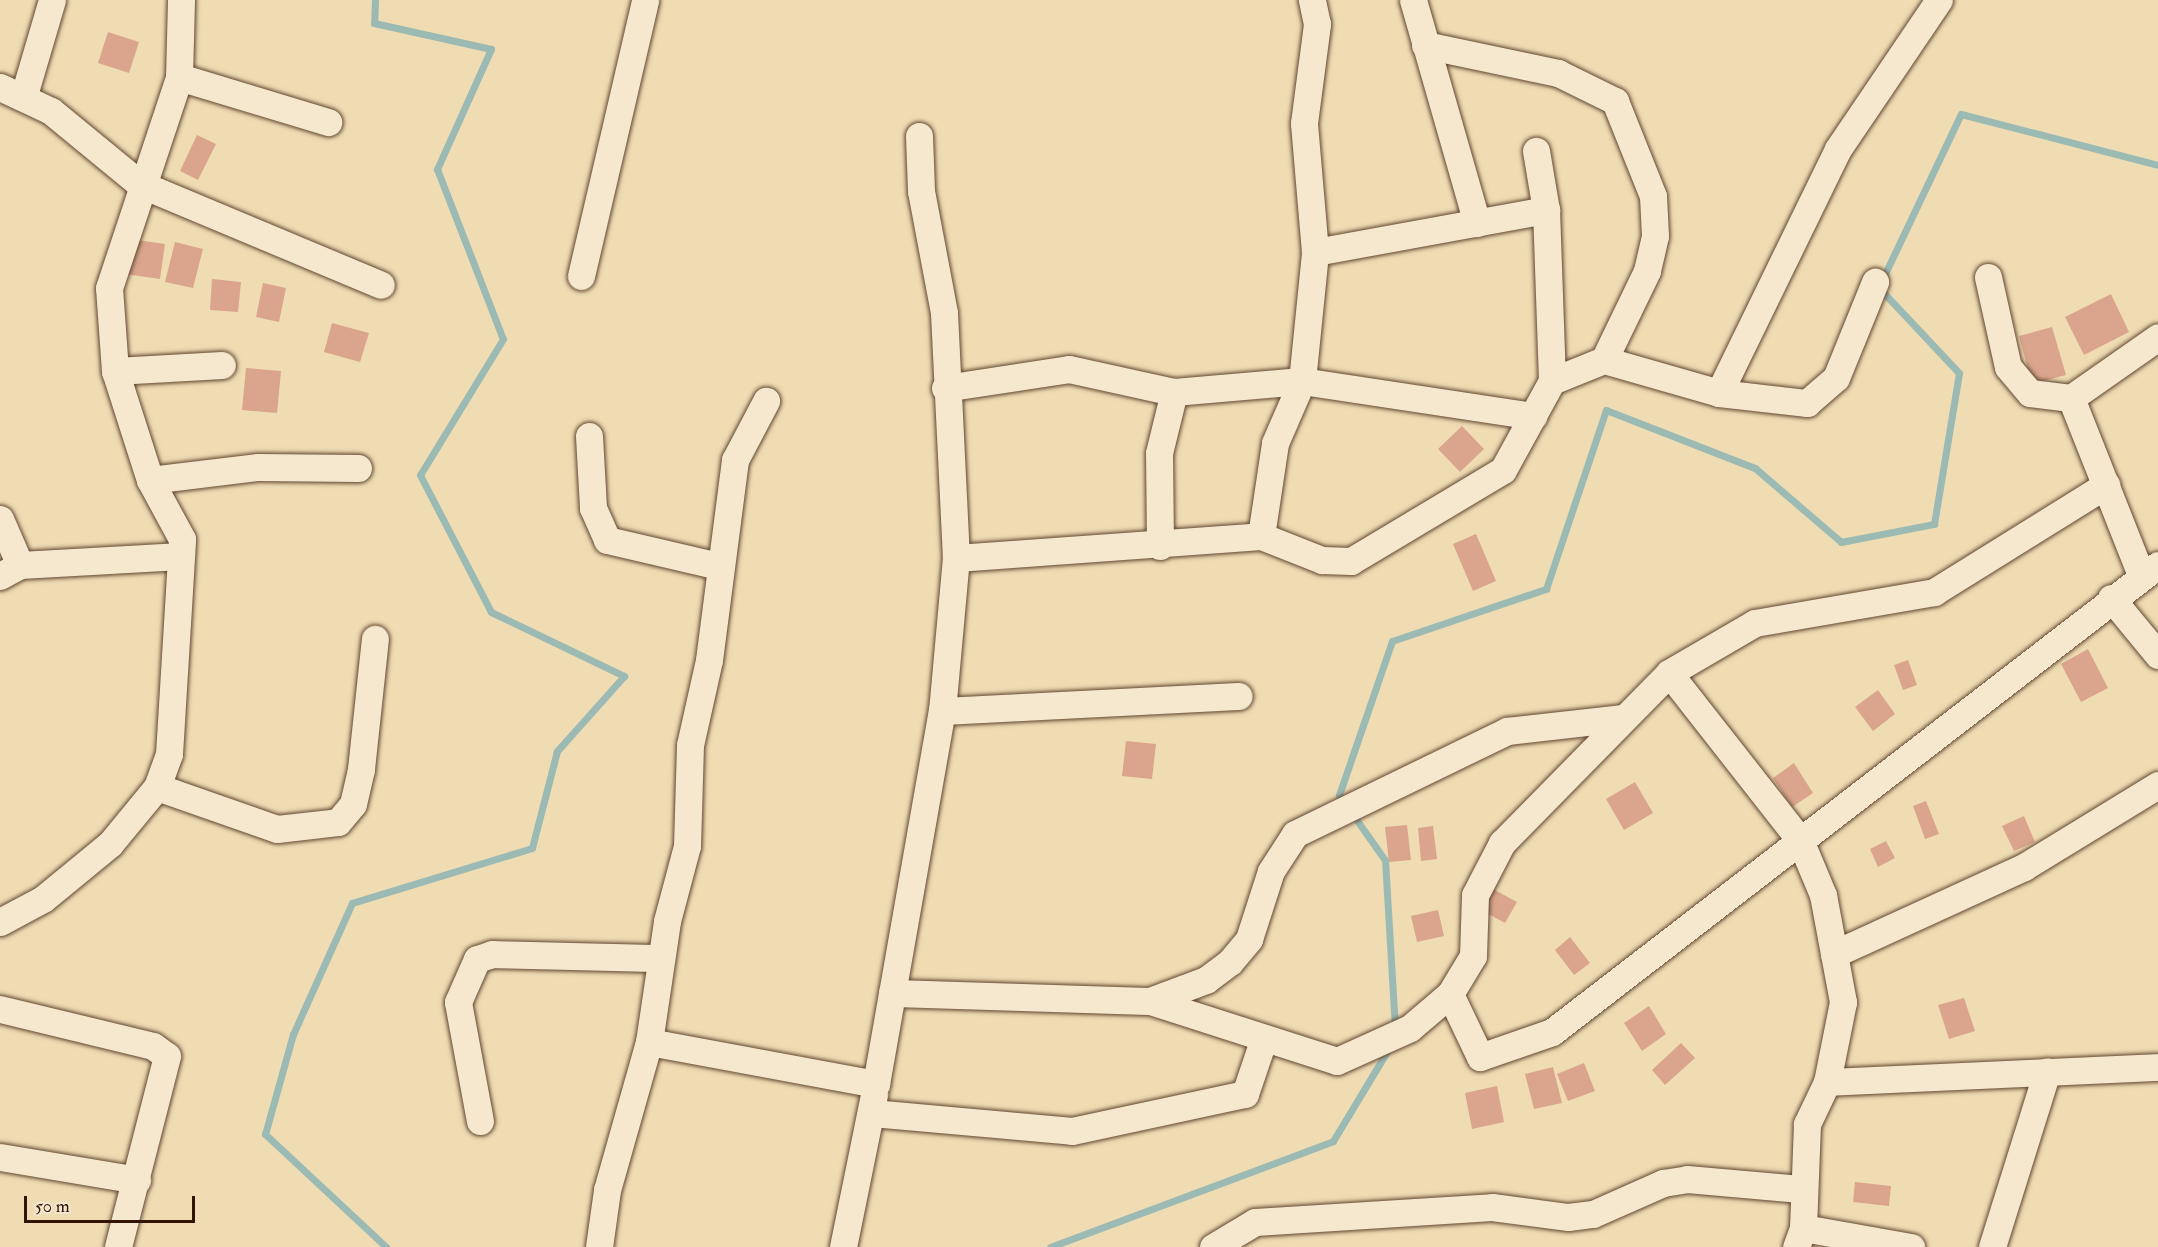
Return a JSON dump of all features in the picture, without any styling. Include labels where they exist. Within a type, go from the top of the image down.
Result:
[{"type":"street","points":[[52,0],[12,91],[140,184],[381,285]]},
{"type":"street","points":[[0,922],[43,899],[110,844],[157,787],[169,754],[182,539],[150,480],[115,370],[109,288],[140,184],[179,77],[181,0]]},
{"type":"street","points":[[581,276],[645,0]]},
{"type":"street","points":[[1261,536],[1275,443],[1302,381],[1315,252],[1304,123],[1317,24],[1312,0]]},
{"type":"street","points":[[1413,0],[1477,223]]},
{"type":"street","points":[[1719,393],[1839,149],[1939,0]]},
{"type":"street","points":[[1425,45],[1558,73],[1615,101],[1653,196],[1655,236],[1647,271],[1604,360]]},
{"type":"street","points":[[179,77],[328,122]]},
{"type":"street","points":[[843,1247],[872,1113],[942,711],[956,558],[945,388],[944,313],[921,191],[919,136]]},
{"type":"street","points":[[956,558],[1160,546],[1261,536],[1322,560],[1351,561],[1503,470],[1552,381],[1546,210],[1536,151]]},
{"type":"street","points":[[1315,252],[1546,210]]},
{"type":"street","points":[[1988,277],[2008,367],[2030,393],[2071,398],[2158,338]]},
{"type":"street","points":[[1552,381],[1604,360],[1719,393],[1807,404],[1836,378],[1875,282]]},
{"type":"street","points":[[115,370],[222,365]]},
{"type":"street","points":[[945,388],[1069,369],[1174,392],[1302,381],[1533,416]]},
{"type":"street","points":[[1160,546],[1159,453],[1174,392]]},
{"type":"street","points":[[1449,994],[1480,1057],[1552,1032],[2150,570],[2106,485],[2071,398]]},
{"type":"street","points":[[599,1247],[607,1190],[649,1042],[661,958],[687,846],[690,745],[709,660],[718,566],[735,460],[766,401]]},
{"type":"street","points":[[589,436],[593,508],[607,540],[718,566]]},
{"type":"street","points":[[150,480],[258,467],[358,468]]},
{"type":"street","points":[[892,993],[1150,1000],[1337,1061],[1410,1028],[1449,994],[1473,956],[1475,895],[1502,843],[1669,673],[1755,623],[1934,592],[2106,485]]},
{"type":"street","points":[[0,519],[10,570],[181,556]]},
{"type":"street","points":[[2111,598],[2158,655]]},
{"type":"street","points":[[157,787],[277,829],[338,822],[353,804],[361,769],[375,639]]},
{"type":"street","points":[[1669,673],[1800,840],[1823,895],[1843,1002],[1827,1082],[1807,1124],[1799,1237],[1911,1247]]},
{"type":"street","points":[[942,711],[1239,696]]},
{"type":"street","points":[[1150,1000],[1206,980],[1230,962],[1249,939],[1271,871],[1295,834],[1507,731],[1623,718]]},
{"type":"street","points":[[1834,954],[2024,867],[2158,785]]},
{"type":"street","points":[[480,1121],[458,1002],[477,959],[492,954],[661,958]]},
{"type":"street","points":[[0,1009],[153,1046],[167,1056],[118,1247]]},
{"type":"street","points":[[872,1113],[1072,1131],[1245,1094],[1264,1038]]},
{"type":"street","points":[[649,1042],[876,1084]]},
{"type":"street","points":[[1827,1082],[2158,1067]]},
{"type":"street","points":[[1992,1247],[2047,1071]]},
{"type":"street","points":[[0,1156],[136,1180]]},
{"type":"street","points":[[1213,1247],[1256,1222],[1492,1207],[1568,1217],[1593,1214],[1663,1183],[1687,1179],[1801,1190]]},
{"type":"building","points":[[108,32],[139,42],[129,73],[98,63]]},
{"type":"building","points":[[197,135],[216,144],[198,180],[180,171]]},
{"type":"building","points":[[130,239],[165,244],[160,279],[125,274]]},
{"type":"building","points":[[175,242],[203,249],[193,288],[165,282]]},
{"type":"building","points":[[212,279],[241,282],[238,312],[210,310]]},
{"type":"building","points":[[263,283],[286,288],[279,322],[256,317]]},
{"type":"building","points":[[2111,294],[2129,332],[2084,355],[2065,317]]},
{"type":"building","points":[[332,323],[369,333],[360,362],[324,352]]},
{"type":"building","points":[[2052,327],[2066,375],[2032,384],[2019,336]]},
{"type":"building","points":[[246,368],[281,371],[277,413],[242,410]]},
{"type":"building","points":[[1462,426],[1484,449],[1460,472],[1438,449]]},
{"type":"building","points":[[1476,534],[1496,581],[1473,591],[1453,544]]},
{"type":"building","points":[[2088,649],[2108,688],[2081,702],[2061,664]]},
{"type":"building","points":[[1908,660],[1917,685],[1903,690],[1894,665]]},
{"type":"building","points":[[1878,690],[1895,714],[1873,731],[1855,707]]},
{"type":"building","points":[[1126,741],[1156,744],[1152,779],[1122,776]]},
{"type":"building","points":[[1794,763],[1813,793],[1792,807],[1773,778]]},
{"type":"building","points":[[1635,782],[1653,813],[1624,830],[1606,799]]},
{"type":"building","points":[[1926,801],[1939,834],[1925,839],[1913,806]]},
{"type":"building","points":[[2024,816],[2035,842],[2014,851],[2002,826]]},
{"type":"building","points":[[1407,825],[1411,860],[1389,862],[1385,827]]},
{"type":"building","points":[[1433,826],[1437,859],[1421,861],[1418,828]]},
{"type":"building","points":[[1886,841],[1895,858],[1878,867],[1870,849]]},
{"type":"building","points":[[1491,888],[1517,902],[1505,923],[1479,909]]},
{"type":"building","points":[[1438,910],[1444,936],[1417,942],[1411,916]]},
{"type":"building","points":[[1570,937],[1590,963],[1574,975],[1555,950]]},
{"type":"building","points":[[1964,998],[1975,1031],[1949,1039],[1938,1005]]},
{"type":"building","points":[[1649,1006],[1666,1034],[1642,1051],[1624,1023]]},
{"type":"building","points":[[1681,1043],[1695,1058],[1665,1085],[1652,1070]]},
{"type":"building","points":[[1584,1063],[1595,1091],[1568,1101],[1557,1074]]},
{"type":"building","points":[[1553,1067],[1562,1103],[1534,1109],[1525,1074]]},
{"type":"building","points":[[1497,1086],[1504,1122],[1472,1129],[1465,1093]]},
{"type":"building","points":[[1855,1182],[1891,1186],[1889,1206],[1853,1202]]},
{"type":"waterway","points":[[375,0],[374,23],[491,49],[437,169],[503,339],[420,475],[491,612],[624,676],[557,751],[532,848],[352,903],[293,1034],[265,1134],[386,1247]]},
{"type":"waterway","points":[[1882,280],[1961,114],[2158,165]]},
{"type":"waterway","points":[[1345,803],[1339,795],[1392,641],[1546,589],[1606,410],[1755,468],[1841,542],[1934,524],[1959,373],[1880,289]]},
{"type":"waterway","points":[[1351,812],[1385,860],[1395,1027]]},
{"type":"waterway","points":[[1050,1247],[1333,1141],[1389,1048]]}]
